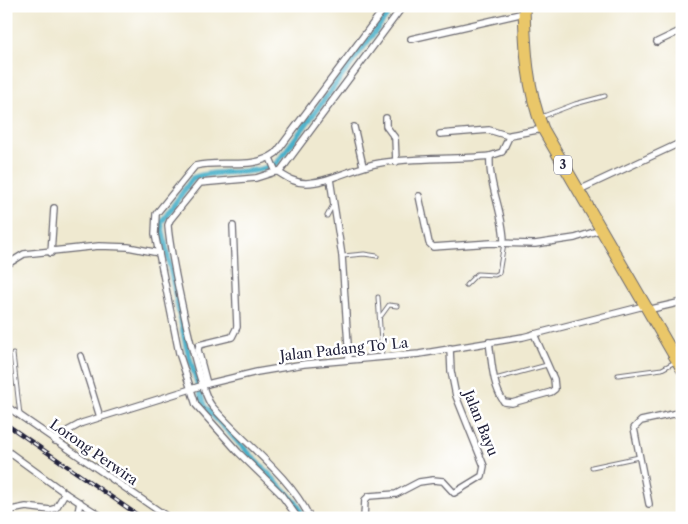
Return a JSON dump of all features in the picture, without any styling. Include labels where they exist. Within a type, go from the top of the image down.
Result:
[{"type":"highway","name":"3","points":[[524,10],[528,72],[538,117],[577,191],[679,366]]},
{"type":"street","points":[[298,518],[280,494],[200,412],[179,352],[154,234],[156,214],[195,166],[255,162],[270,159],[281,148],[386,6]]},
{"type":"street","points":[[310,518],[291,488],[212,406],[203,385],[182,301],[168,230],[170,220],[200,183],[256,178],[277,172],[403,6]]},
{"type":"street","points":[[411,39],[524,10]]},
{"type":"street","points":[[657,42],[682,30]]},
{"type":"street","points":[[386,118],[386,126],[395,138],[396,162]]},
{"type":"street","points":[[354,127],[363,166]]},
{"type":"street","points":[[270,159],[277,172],[297,182],[330,179],[363,166],[490,156],[502,152],[509,136],[517,132],[544,129]]},
{"type":"street","points":[[440,134],[489,130],[509,136]]},
{"type":"street","points":[[577,191],[644,158],[682,142]]},
{"type":"street","points":[[490,156],[492,184],[500,206],[504,243]]},
{"type":"street","points":[[330,179],[342,256],[349,359]]},
{"type":"street","points":[[419,196],[429,243],[433,247],[504,243],[523,245],[554,242],[600,230]]},
{"type":"street","points":[[51,253],[54,208]]},
{"type":"street","points":[[203,385],[199,345],[232,337],[237,327],[233,226]]},
{"type":"street","points":[[6,264],[24,254],[51,253],[109,245],[159,253]]},
{"type":"street","name":"Jalan Padang To' La","points":[[55,441],[69,429],[100,417],[203,385],[286,367],[349,359],[382,358],[490,342],[534,334],[645,308],[682,302]]},
{"type":"street","points":[[490,342],[495,379],[504,402],[512,403],[552,392],[556,384],[534,334]]},
{"type":"street","name":"Jalan Bayu","points":[[364,518],[365,500],[369,496],[396,494],[419,482],[433,480],[443,481],[450,491],[456,493],[482,476],[484,466],[453,385],[450,348]]},
{"type":"street","points":[[81,356],[100,417]]},
{"type":"street","name":"Lorong Perwira","points":[[6,406],[169,518]]},
{"type":"street","points":[[649,504],[633,431],[635,424],[682,412]]},
{"type":"street","points":[[6,450],[65,493],[104,518]]},
{"type":"street","points":[[6,511],[26,507],[53,509],[65,493]]},
{"type":"street","points":[[77,518],[80,502]]},
{"type":"lane","points":[[538,117],[555,113],[574,104],[605,96]]},
{"type":"lane","points":[[327,216],[334,204]]},
{"type":"lane","points":[[466,285],[477,274],[497,274],[502,265],[504,243]]},
{"type":"lane","points":[[342,256],[364,254],[377,256]]},
{"type":"lane","points":[[378,298],[382,358]]},
{"type":"lane","points":[[380,316],[389,305],[397,306]]},
{"type":"lane","points":[[13,354],[20,415]]},
{"type":"lane","points":[[495,379],[548,364]]},
{"type":"lane","points":[[618,375],[679,366]]},
{"type":"lane","points":[[592,467],[639,457]]},
{"type":"waterway","points":[[304,518],[297,504],[204,406],[186,345],[161,223],[193,178],[214,173],[257,170],[277,163],[394,6]]},
{"type":"railway","points":[[6,424],[142,518]]}]
